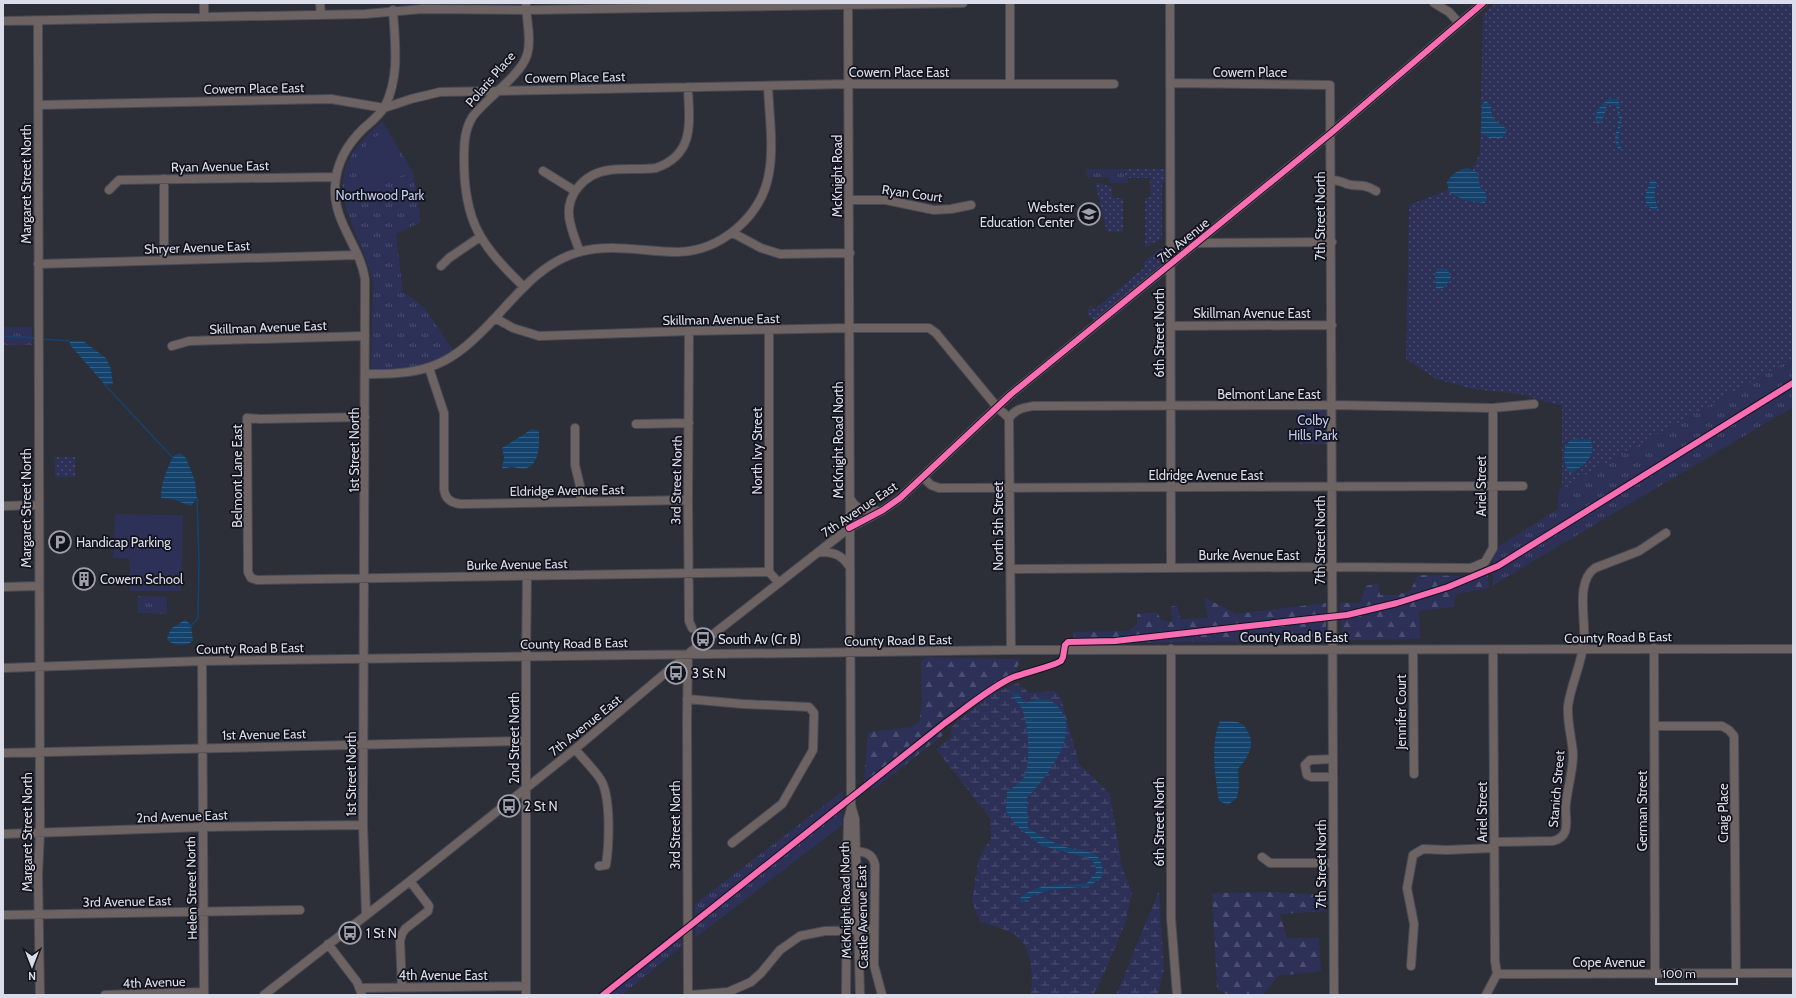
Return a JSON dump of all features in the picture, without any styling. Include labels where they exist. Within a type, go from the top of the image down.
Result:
[{"type":"street","points":[[204,3],[204,17]]},
{"type":"street","points":[[320,3],[321,15]]},
{"type":"street","name":"McKnight Road","points":[[848,3],[849,268]]},
{"type":"street","points":[[3,21],[364,14],[393,10],[448,8],[963,3]]},
{"type":"street","points":[[1010,3],[1010,84]]},
{"type":"street","name":"6th Street North","points":[[1170,3],[1171,568]]},
{"type":"street","points":[[1434,3],[1449,12],[1459,23]]},
{"type":"street","name":"7th Avenue","points":[[923,477],[997,407],[1331,133],[1483,3]]},
{"type":"street","name":"Polaris Place","points":[[524,287],[496,259],[480,237],[472,220],[464,179],[465,137],[474,116],[523,63],[527,54],[527,7]]},
{"type":"street","name":"1st Street North","points":[[366,914],[363,825],[366,417],[365,279],[362,266],[337,212],[335,194],[336,177],[348,146],[354,137],[384,108],[394,83],[396,57],[393,10]]},
{"type":"street","name":"Margaret Street North","points":[[38,20],[38,667],[40,995]]},
{"type":"street","name":"Cowern Place","points":[[1170,83],[1330,84]]},
{"type":"street","name":"Cowern Place East","points":[[38,105],[326,99],[344,100],[384,108],[411,99],[440,92],[848,84],[1114,84]]},
{"type":"street","name":"7th Street North","points":[[1330,84],[1332,180],[1334,995]]},
{"type":"street","points":[[580,252],[569,214],[575,191],[588,178],[602,171],[656,168],[664,165],[677,156],[685,145],[689,130],[688,86]]},
{"type":"street","points":[[366,374],[397,374],[429,368],[449,360],[460,352],[495,318],[524,287],[558,260],[580,252],[609,248],[678,252],[690,251],[712,244],[733,233],[757,205],[769,174],[771,153],[768,86]]},
{"type":"street","points":[[543,171],[575,191]]},
{"type":"street","name":"Ryan Avenue East","points":[[109,190],[119,180],[336,177]]},
{"type":"street","points":[[164,179],[164,259]]},
{"type":"street","points":[[1332,180],[1342,181],[1349,185],[1367,185],[1376,191]]},
{"type":"street","name":"Ryan Court","points":[[848,200],[886,200],[934,210],[951,209],[971,205]]},
{"type":"street","points":[[733,233],[761,248],[780,254],[850,253]]},
{"type":"street","points":[[441,266],[449,258],[480,237]]},
{"type":"street","points":[[1196,243],[1332,242]]},
{"type":"street","name":"Shryer Avenue East","points":[[38,264],[164,259],[357,255]]},
{"type":"street","name":"McKnight Road North","points":[[849,268],[849,528],[852,805],[855,820],[860,995]]},
{"type":"street","name":"Skillman Avenue East","points":[[495,318],[513,328],[539,336],[689,331],[929,328],[936,333],[997,407]]},
{"type":"street","name":"Skillman Avenue East","points":[[1171,326],[1332,325]]},
{"type":"street","name":"North Ivy Street","points":[[769,330],[769,572]]},
{"type":"street","name":"3rd Street North","points":[[689,331],[688,573],[689,621],[692,628]]},
{"type":"street","name":"Skillman Avenue East","points":[[172,346],[189,341],[365,336]]},
{"type":"street","name":"Eldridge Avenue East","points":[[429,368],[444,413],[444,489],[448,500],[461,504],[688,500]]},
{"type":"street","name":"Belmont Lane East","points":[[1009,418],[1013,412],[1020,408],[1034,406],[1171,407],[1332,405],[1493,408],[1534,404]]},
{"type":"street","points":[[997,407],[1009,418]]},
{"type":"street","name":"Ariel Street","points":[[1485,562],[1492,548],[1493,408]]},
{"type":"street","name":"Belmont Lane East","points":[[251,578],[248,572],[247,418],[260,420],[366,417]]},
{"type":"street","name":"North 5th Street","points":[[1009,418],[1011,650]]},
{"type":"street","points":[[636,424],[689,423]]},
{"type":"street","points":[[575,428],[575,466],[580,486],[581,502]]},
{"type":"street","name":"Eldridge Avenue East","points":[[923,477],[931,485],[939,488],[1523,486]]},
{"type":"street","name":"7th Avenue East","points":[[264,995],[526,788],[688,654],[849,528],[883,510],[900,498],[923,477]]},
{"type":"street","points":[[850,498],[853,504],[867,512],[883,510]]},
{"type":"street","points":[[3,506],[38,505]]},
{"type":"street","name":"Stanich Street","points":[[1494,845],[1550,842],[1562,837],[1567,829],[1566,803],[1573,765],[1568,726],[1568,704],[1583,649],[1584,586],[1586,576],[1595,568],[1639,551],[1666,533]]},
{"type":"street","points":[[819,552],[832,552],[839,555],[850,566]]},
{"type":"street","name":"Burke Avenue East","points":[[1010,569],[1332,567],[1471,568],[1485,562]]},
{"type":"street","points":[[769,572],[779,584]]},
{"type":"street","name":"Burke Avenue East","points":[[251,578],[257,580],[365,579],[769,572]]},
{"type":"street","name":"2nd Street North","points":[[526,995],[527,576]]},
{"type":"street","points":[[3,587],[38,586]]},
{"type":"street","name":"German Street","points":[[1654,648],[1655,974]]},
{"type":"street","name":"6th Street North","points":[[1171,649],[1171,918],[1177,995]]},
{"type":"street","name":"County Road B East","points":[[3,668],[202,661],[364,658],[1011,650],[1793,649]]},
{"type":"street","name":"Jennifer Court","points":[[1413,650],[1414,774]]},
{"type":"street","name":"Ariel Street","points":[[1493,650],[1495,961],[1497,974]]},
{"type":"street","name":"3rd Street North","points":[[688,654],[687,699],[690,995]]},
{"type":"street","name":"Helen Street North","points":[[202,661],[204,994]]},
{"type":"street","points":[[687,699],[743,704],[800,706],[809,707],[814,713],[813,750],[782,804],[732,843]]},
{"type":"street","name":"Craig Place","points":[[1654,726],[1722,726],[1729,730],[1734,736],[1736,974]]},
{"type":"street","name":"1st Avenue East","points":[[3,752],[363,745],[526,740]]},
{"type":"street","points":[[574,749],[602,782],[606,799],[609,844],[606,865],[599,866]]},
{"type":"street","points":[[1333,759],[1310,760],[1305,765],[1305,770],[1309,776],[1333,777]]},
{"type":"street","name":"McKnight Road North","points":[[846,995],[848,820],[852,805]]},
{"type":"street","name":"2nd Avenue East","points":[[3,834],[202,827],[363,825]]},
{"type":"street","points":[[1411,966],[1414,932],[1407,888],[1411,859],[1416,852],[1427,849],[1446,850],[1494,845]]},
{"type":"street","name":"Castle Avenue East","points":[[855,851],[869,854],[874,860],[874,965],[880,994]]},
{"type":"street","points":[[1262,857],[1270,863],[1334,863]]},
{"type":"street","points":[[402,987],[400,941],[402,934],[405,929],[428,911],[429,906],[410,881]]},
{"type":"street","name":"3rd Avenue East","points":[[3,915],[300,910]]},
{"type":"street","points":[[690,995],[728,992],[745,985],[761,973],[780,950],[800,936],[825,930],[857,931],[874,929]]},
{"type":"street","points":[[328,944],[361,991]]},
{"type":"street","name":"Cope Avenue","points":[[1497,974],[1793,973]]},
{"type":"street","points":[[1486,995],[1497,974]]},
{"type":"street","name":"4th Avenue East","points":[[361,991],[402,987],[525,986]]},
{"type":"street","name":"4th Avenue","points":[[105,995],[204,994]]},
{"type":"green space","points":[[399,3],[453,3],[400,5]]},
{"type":"green space","points":[[453,3],[522,3],[521,5],[501,6]]},
{"type":"green space","points":[[1496,3],[1793,3],[1793,358],[1562,488],[1562,406],[1520,394],[1473,389],[1436,379],[1406,359],[1409,205],[1466,183],[1480,153],[1483,14]]},
{"type":"green space","name":"Northwood Park","points":[[382,121],[413,172],[421,222],[396,234],[403,292],[423,306],[454,351],[436,362],[419,368],[371,372],[373,283],[370,271],[348,215],[344,197],[343,178],[350,158],[356,148]]},
{"type":"green space","points":[[385,131],[409,173],[362,190],[359,170],[360,156],[368,143]]},
{"type":"green space","points":[[1087,169],[1124,169],[1124,176],[1128,176],[1128,183],[1110,183],[1109,177],[1087,177]]},
{"type":"green space","points":[[1125,169],[1165,169],[1165,181],[1162,183],[1162,238],[1145,248],[1145,198],[1151,197],[1150,178],[1128,178],[1128,176],[1125,176]]},
{"type":"green space","points":[[1095,182],[1112,187],[1112,198],[1123,198],[1123,232],[1107,232]]},
{"type":"green space","points":[[1159,249],[1165,249],[1165,262],[1097,319],[1091,319],[1088,315],[1088,309],[1091,306],[1095,309],[1145,267],[1143,263]]},
{"type":"green space","points":[[3,327],[32,327],[32,345],[3,345]]},
{"type":"green space","points":[[1793,358],[1793,407],[1493,585],[1493,550],[1558,509],[1559,490]]},
{"type":"green space","name":"Colby Hills Park","points":[[1327,410],[1328,444],[1299,444],[1299,411]]},
{"type":"green space","points":[[55,457],[75,457],[75,477],[55,477]]},
{"type":"green space","points":[[115,514],[183,515],[181,591],[130,591],[130,559],[113,558]]},
{"type":"green space","points":[[1487,567],[1489,588],[1456,594],[1454,607],[1419,611],[1420,639],[1351,640],[1342,634],[1340,603],[1360,603],[1366,586],[1378,583],[1380,595],[1396,595],[1410,591],[1418,575],[1464,576]]},
{"type":"green space","points":[[138,596],[167,597],[167,614],[138,613]]},
{"type":"green space","points":[[1204,597],[1236,614],[1326,603],[1326,640],[1076,644],[1073,632],[1128,631],[1137,624],[1137,614],[1157,612],[1161,620],[1172,622],[1171,607],[1177,604],[1180,619],[1208,618]]},
{"type":"green space","points":[[927,657],[1020,659],[1016,671],[976,696],[939,723],[943,735],[873,790],[864,782],[868,732],[911,727],[919,722],[922,703],[921,662]]},
{"type":"green space","points":[[1018,683],[1029,693],[1055,691],[1061,698],[1079,764],[1110,794],[1122,867],[1132,893],[1125,924],[1093,995],[1031,995],[1032,978],[1030,961],[1028,952],[1024,945],[1019,938],[1012,933],[980,922],[972,901],[978,862],[991,839],[990,818],[936,749],[951,737],[951,727],[991,694]]},
{"type":"green space","points":[[843,791],[842,825],[695,938],[695,904]]},
{"type":"green space","points":[[1159,891],[1164,970],[1158,993],[1157,995],[1116,995]]},
{"type":"green space","points":[[1274,892],[1325,895],[1326,911],[1280,914],[1287,938],[1319,938],[1321,971],[1278,976],[1263,995],[1228,995],[1217,989],[1212,893]]},
{"type":"green space","points":[[680,931],[682,946],[622,995],[598,995]]},
{"type":"shaded area","points":[[1609,98],[1617,99],[1620,104],[1619,111],[1622,118],[1618,140],[1622,151],[1619,150],[1615,141],[1619,124],[1616,106],[1610,104],[1607,105],[1602,122],[1597,123],[1595,121],[1597,110]]},
{"type":"shaded area","points":[[1485,101],[1490,104],[1494,120],[1506,129],[1506,134],[1502,138],[1489,138],[1481,133],[1482,104]]},
{"type":"shaded area","points":[[1468,168],[1478,173],[1480,187],[1487,194],[1485,203],[1464,200],[1449,192],[1447,182],[1449,179],[1458,171]]},
{"type":"shaded area","points":[[1655,180],[1657,183],[1655,196],[1658,209],[1654,211],[1646,204],[1645,196],[1650,181]]},
{"type":"shaded area","points":[[1441,268],[1448,271],[1451,277],[1446,286],[1439,290],[1436,288],[1435,274]]},
{"type":"shaded area","points":[[69,341],[83,341],[106,358],[111,369],[113,384],[105,385],[71,346]]},
{"type":"shaded area","points":[[532,429],[539,431],[539,441],[537,457],[532,465],[525,469],[511,467],[502,469],[504,457],[502,448]]},
{"type":"shaded area","points":[[1577,438],[1580,440],[1590,439],[1592,445],[1591,455],[1585,464],[1570,473],[1566,466],[1564,453],[1566,445]]},
{"type":"shaded area","points":[[180,453],[186,458],[195,481],[197,498],[191,506],[172,499],[161,498],[163,481],[173,456]]},
{"type":"shaded area","points":[[185,619],[191,625],[193,641],[187,644],[173,644],[167,640],[170,631]]},
{"type":"shaded area","points":[[1018,693],[1024,703],[1034,700],[1047,699],[1055,704],[1065,719],[1066,730],[1064,743],[1058,756],[1043,780],[1027,798],[1028,828],[1062,846],[1090,852],[1096,855],[1100,860],[1102,867],[1102,877],[1089,886],[1049,890],[1034,895],[1023,902],[1019,899],[1034,889],[1087,883],[1097,871],[1094,863],[1089,858],[1043,846],[1015,824],[1006,811],[1007,792],[1024,777],[1028,763],[1026,722],[1021,707],[1014,698],[1014,695]]},
{"type":"shaded area","points":[[1220,721],[1234,721],[1242,724],[1248,732],[1251,742],[1249,752],[1238,769],[1239,787],[1237,798],[1228,805],[1219,801],[1214,761],[1215,740]]},
{"type":"waterway","points":[[3,336],[35,338]]},
{"type":"waterway","points":[[41,339],[69,341]]},
{"type":"waterway","points":[[105,385],[173,458]]},
{"type":"waterway","points":[[190,627],[198,618],[199,561],[197,498]]},
{"type":"waterway","points":[[1011,692],[1014,695]]},
{"type":"cycle path","points":[[849,528],[883,510],[900,498],[1010,395],[1331,133],[1483,3]]},
{"type":"cycle path","points":[[603,995],[976,700],[1009,679],[1061,661],[1065,645],[1068,642],[1115,641],[1347,615],[1397,603],[1448,587],[1498,566],[1793,383]]},
{"type":"place","name":"Webster Education Center","points":[[1089,214]]},
{"type":"place","name":"Handicap Parking","points":[[60,542]]},
{"type":"place","name":"Cowern School","points":[[84,579]]},
{"type":"place","name":"South Av (Cr B)","points":[[703,639]]},
{"type":"place","name":"3 St N","points":[[676,673]]},
{"type":"place","name":"2 St N","points":[[509,806]]},
{"type":"place","name":"1 St N","points":[[350,933]]}]
